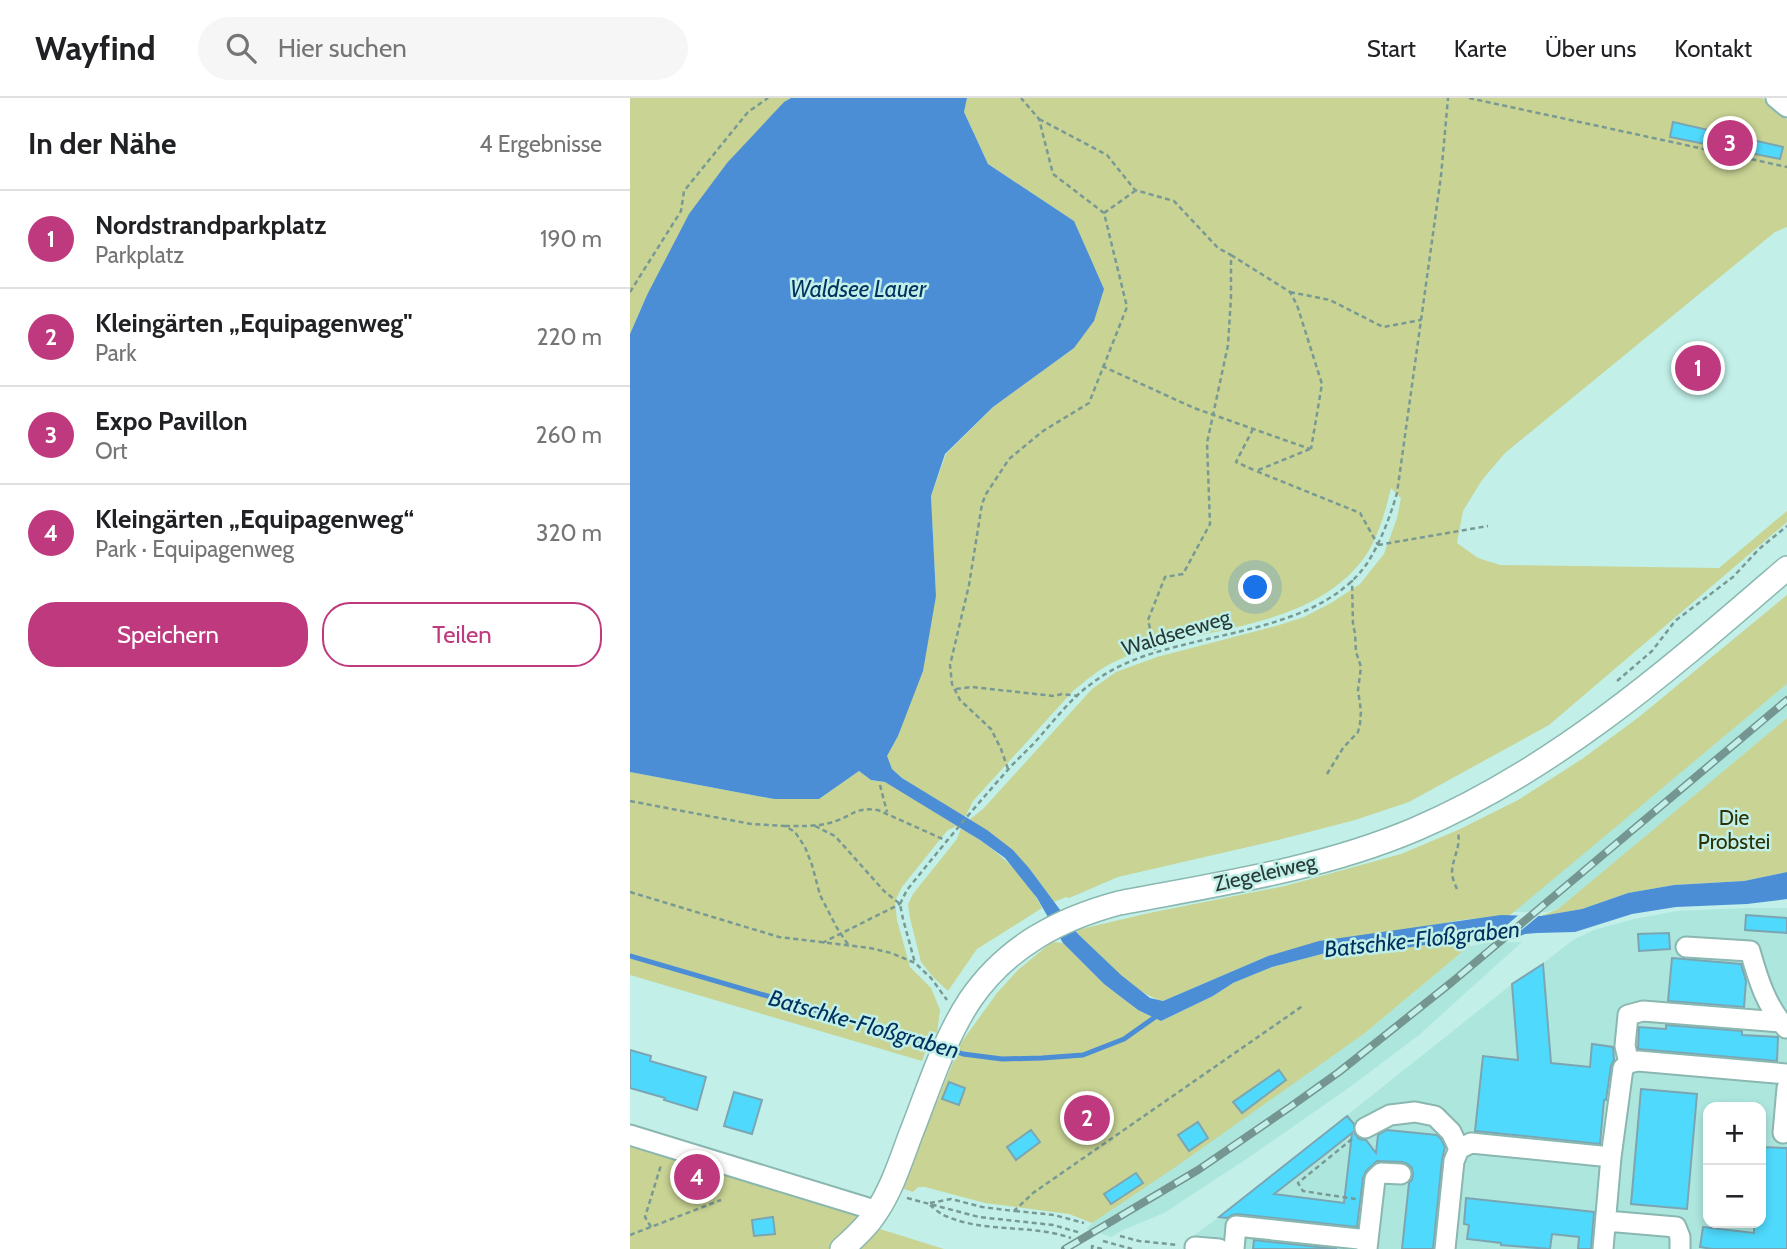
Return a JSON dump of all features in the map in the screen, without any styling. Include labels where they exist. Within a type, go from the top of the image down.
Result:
[{"type":"main road","name":"Ziegeleiweg","points":[[842,1249],[858,1235],[888,1192],[945,1048],[970,1000],[1013,954],[1045,930],[1070,918],[1119,903],[1323,860],[1414,830],[1451,813],[1570,745],[1698,646],[1787,568]]},
{"type":"street","points":[[1686,947],[1750,951],[1762,991],[1784,1026]]},
{"type":"street","points":[[1629,1063],[1625,1046],[1628,1015],[1643,1011],[1784,1026]]},
{"type":"street","points":[[1602,1249],[1623,1068],[1638,1061],[1787,1074]]},
{"type":"street","points":[[1783,1133],[1787,1088]]},
{"type":"street","points":[[1366,1128],[1390,1115],[1415,1112],[1435,1116],[1451,1132],[1459,1149]]},
{"type":"street","points":[[630,1135],[868,1208],[874,1215]]},
{"type":"street","points":[[1445,1249],[1454,1161],[1459,1149],[1471,1143],[1611,1157]]},
{"type":"street","points":[[1234,1249],[1236,1226],[1367,1244],[1375,1179],[1381,1173],[1401,1174]]},
{"type":"street","points":[[1605,1221],[1682,1222],[1680,1249]]},
{"type":"street","points":[[1195,1247],[1219,1249]]},
{"type":"path","points":[[630,292],[681,211],[684,191],[748,111],[768,98]]},
{"type":"path","points":[[1021,98],[1039,119],[1107,156],[1135,190],[1174,201],[1218,248],[1290,292],[1330,300],[1383,327],[1421,320]]},
{"type":"path","name":"Waldseeweg","points":[[900,904],[907,890],[1008,769],[1088,685],[1114,668],[1156,652],[1302,612],[1328,599],[1352,580],[1366,564],[1378,545],[1397,494],[1441,176],[1448,98]]},
{"type":"path","points":[[1469,98],[1787,167]]},
{"type":"path","points":[[1008,769],[991,729],[960,700],[952,684],[950,665],[969,585],[982,504],[1009,459],[1043,431],[1089,403],[1127,307],[1104,213],[1053,174],[1039,119]]},
{"type":"path","points":[[1104,213],[1135,190]]},
{"type":"path","points":[[1156,652],[1148,621],[1165,577],[1183,573],[1210,524],[1207,443],[1228,345],[1231,255]]},
{"type":"path","points":[[1290,292],[1297,305],[1322,384],[1311,449]]},
{"type":"path","points":[[1102,366],[1194,408],[1311,449]]},
{"type":"path","points":[[1253,429],[1236,462],[1360,513],[1378,545],[1488,526]]},
{"type":"path","points":[[1256,471],[1311,449]]},
{"type":"path","points":[[1615,683],[1652,651],[1675,621],[1733,578],[1759,549],[1787,526]]},
{"type":"path","points":[[1327,774],[1343,748],[1358,732],[1360,724],[1358,690],[1361,667],[1356,652],[1353,625],[1352,580]]},
{"type":"path","points":[[954,689],[972,687],[1078,696]]},
{"type":"path","points":[[880,785],[888,814]]},
{"type":"path","points":[[630,800],[751,824],[785,827],[815,826],[838,821],[866,808],[888,814],[947,841]]},
{"type":"path","points":[[1451,813],[1460,841],[1451,876],[1457,889]]},
{"type":"path","points":[[815,826],[835,836],[884,891],[900,904],[915,963]]},
{"type":"path","points":[[785,827],[795,832],[805,848],[820,895],[849,946]]},
{"type":"path","points":[[630,892],[779,937],[891,953],[915,963],[931,978],[947,1000]]},
{"type":"path","points":[[821,943],[900,904]]},
{"type":"path","points":[[1014,1211],[1033,1193],[1304,1005]]},
{"type":"path","points":[[1366,1128],[1297,1183],[1303,1191],[1373,1201]]},
{"type":"path","points":[[651,1227],[645,1217],[661,1163]]},
{"type":"path","points":[[899,1196],[979,1217],[1053,1225],[1081,1233]]},
{"type":"path","points":[[927,1203],[951,1199],[982,1207],[1054,1215],[1084,1223]]},
{"type":"path","points":[[630,1235],[721,1200]]},
{"type":"path","points":[[927,1203],[946,1217],[978,1225],[1052,1233],[1071,1238]]},
{"type":"path","points":[[1119,1236],[1195,1247]]},
{"type":"path","points":[[1103,1241],[1132,1249]]},
{"type":"path","points":[[1092,1249],[1092,1246],[1102,1249]]},
{"type":"shaded area","points":[[1787,684],[1787,718],[1558,909],[1545,912],[1513,912]]},
{"type":"shaded area","points":[[1787,908],[1787,1249],[1233,1249],[1229,1245],[1186,1241],[1512,984],[1573,940],[1594,930],[1677,911]]},
{"type":"shaded area","points":[[1522,942],[1419,1035],[1251,1156],[1164,1213],[1111,1237],[1087,1229],[1365,1033],[1468,947],[1485,943]]},
{"type":"green space","points":[[630,98],[791,98],[784,102],[647,295],[630,334]]},
{"type":"green space","points":[[967,98],[1762,98],[1787,120],[1787,227],[1775,232],[1505,453],[1482,480],[1463,511],[1457,543],[1478,558],[1500,565],[1719,568],[1787,511],[1787,522],[1549,725],[1409,802],[1355,820],[1278,840],[1118,877],[1054,902],[1029,868],[987,831],[969,820],[983,809],[1092,689],[1116,672],[1157,657],[1304,617],[1360,584],[1384,554],[1401,498],[1391,488],[1383,517],[1367,554],[1337,586],[1308,603],[1277,616],[1143,650],[1112,663],[1092,676],[1073,691],[973,801],[965,817],[892,769],[886,757],[898,736],[936,596],[931,496],[946,454],[993,407],[1074,348],[1074,221],[988,164],[964,112]]},
{"type":"green space","points":[[1787,595],[1787,684],[1509,916],[1461,920],[1268,956],[1163,1001],[1151,997],[1129,982],[1078,934],[1077,930],[1149,913],[1285,886],[1401,854],[1458,830],[1518,800],[1582,759],[1639,717]]},
{"type":"green space","name":"Die Probstei","points":[[1787,718],[1787,872],[1744,881],[1674,885],[1628,893],[1582,909],[1541,916],[1558,909]]},
{"type":"green space","points":[[859,771],[871,780],[895,787],[957,826],[942,837],[902,887],[895,901],[897,920],[910,967],[931,988],[940,1010],[937,1033],[933,1032],[922,1061],[630,975],[630,772],[774,799],[819,799]]},
{"type":"green space","points":[[961,828],[1007,862],[1026,883],[1042,908],[977,949],[948,991],[921,962],[908,904],[957,839]]},
{"type":"green space","points":[[1475,938],[1468,947],[1365,1033],[1092,1223],[1069,1214],[985,1203],[925,1187],[918,1187],[913,1192],[901,1188],[961,1043],[997,993],[1018,970],[1052,942],[1063,943],[1104,984],[1138,1010],[1161,1021],[1213,996],[1233,983],[1272,967],[1322,954],[1404,948]]},
{"type":"green space","points":[[630,1135],[868,1208],[842,1249],[630,1249]]},
{"type":"green space","points":[[880,1229],[944,1249],[857,1249]]},
{"type":"water","name":"Waldsee Lauer","points":[[791,98],[967,98],[964,112],[988,164],[1074,221],[1104,289],[1094,321],[1074,348],[993,407],[945,454],[931,496],[936,596],[923,671],[898,736],[887,756],[892,769],[902,778],[987,830],[1013,850],[1078,934],[1121,975],[1150,998],[1163,1001],[1268,956],[1319,941],[1501,915],[1541,916],[1582,909],[1628,893],[1674,885],[1744,881],[1787,872],[1787,899],[1747,904],[1676,907],[1632,914],[1575,932],[1525,934],[1513,939],[1475,938],[1404,948],[1322,954],[1272,967],[1233,983],[1213,996],[1161,1021],[1138,1010],[1104,984],[1063,943],[1037,898],[1005,858],[885,782],[871,780],[859,771],[819,799],[774,799],[630,772],[630,334],[689,214],[727,163],[784,102]]},
{"type":"pier","points":[[1522,912],[1542,913],[1507,942],[1487,942]]},
{"type":"building","points":[[1673,122],[1783,147],[1780,159],[1670,137]]},
{"type":"building","points":[[1746,915],[1787,918],[1787,933],[1745,930]]},
{"type":"building","points":[[1669,933],[1670,949],[1639,951],[1638,934]]},
{"type":"building","points":[[1672,958],[1741,964],[1746,981],[1744,1007],[1668,1001]]},
{"type":"building","points":[[1543,964],[1551,1063],[1590,1067],[1592,1044],[1613,1047],[1614,1060],[1604,1100],[1600,1144],[1475,1131],[1483,1056],[1518,1060],[1512,984]]},
{"type":"building","points":[[1666,1025],[1742,1031],[1742,1035],[1778,1037],[1777,1061],[1638,1049],[1639,1027],[1666,1029]]},
{"type":"building","points":[[630,1050],[651,1056],[650,1061],[706,1077],[697,1110],[630,1088]]},
{"type":"building","points":[[1279,1070],[1286,1080],[1242,1113],[1233,1102]]},
{"type":"building","points":[[949,1082],[965,1088],[959,1105],[942,1099]]},
{"type":"building","points":[[1641,1089],[1697,1094],[1687,1209],[1631,1204]]},
{"type":"building","points":[[734,1092],[762,1100],[752,1134],[724,1126]]},
{"type":"building","points":[[1347,1116],[1354,1124],[1355,1134],[1359,1139],[1366,1140],[1376,1153],[1378,1135],[1387,1130],[1437,1135],[1445,1147],[1433,1249],[1402,1249],[1409,1183],[1413,1174],[1412,1168],[1402,1162],[1377,1161],[1366,1171],[1357,1227],[1237,1214],[1227,1218],[1219,1217]],"holes":[[[1352,1133],[1344,1203],[1274,1194]]]},
{"type":"building","points":[[1198,1122],[1208,1138],[1189,1151],[1178,1135]]},
{"type":"building","points":[[1031,1130],[1040,1142],[1016,1160],[1007,1147]]},
{"type":"building","points":[[1766,1147],[1787,1148],[1787,1249],[1700,1247],[1703,1227],[1754,1233],[1754,1228],[1766,1228]]},
{"type":"building","points":[[1136,1173],[1143,1183],[1111,1204],[1104,1194]]},
{"type":"building","points":[[1466,1198],[1594,1212],[1591,1249],[1578,1249],[1579,1237],[1552,1234],[1550,1249],[1467,1239],[1469,1225],[1464,1224]]},
{"type":"building","points":[[773,1217],[775,1234],[754,1236],[752,1220]]},
{"type":"building","points":[[1254,1240],[1337,1249],[1253,1249]]},
{"type":"waterway","name":"Batschke‐Floßgraben","points":[[630,956],[939,1046]]},
{"type":"waterway","name":"Batschke‐Floßgraben","points":[[949,1049],[963,1054],[1002,1059],[1083,1055],[1124,1039],[1158,1015]]},
{"type":"railway","points":[[1065,1249],[1198,1170],[1339,1072],[1452,982],[1787,700]]},
{"type":"place","name":"Expo Pavillon","points":[[1730,143]]},
{"type":"place","name":"Nordstrandparkplatz","points":[[1698,368]]},
{"type":"place","name":"Kleingärten „Equipagenweg\"","points":[[1087,1118]]},
{"type":"place","name":"Kleingärten „Equipagenweg“","points":[[697,1177]]}]
